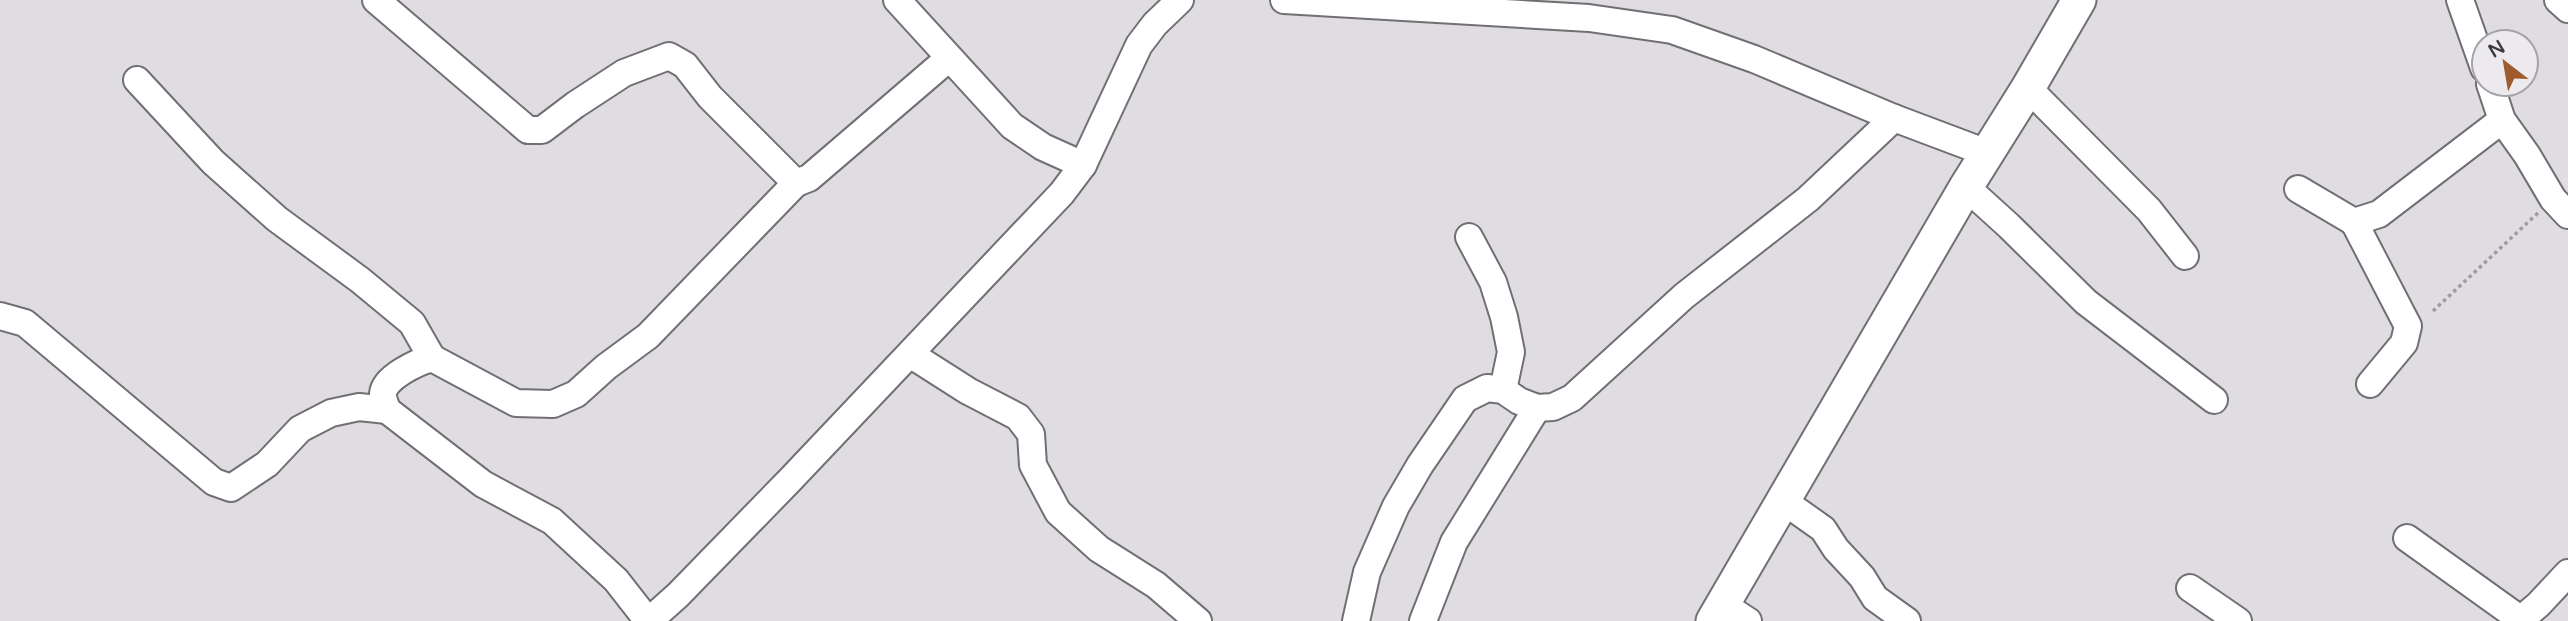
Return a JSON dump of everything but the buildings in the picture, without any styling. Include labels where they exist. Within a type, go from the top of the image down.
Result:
[{"type":"main road","points":[[1728,615],[1782,500],[1966,187],[2080,0]]},
{"type":"street","points":[[376,0],[528,130],[542,130],[624,73],[669,56],[685,65],[710,97],[796,183]]},
{"type":"street","points":[[897,0],[1012,126],[1043,147],[1083,165]]},
{"type":"street","points":[[0,316],[25,323],[214,482],[231,488],[267,464],[300,429],[331,413],[359,407],[387,410],[483,484],[552,521],[616,580],[648,621],[678,595],[1062,193],[1083,165],[1139,45],[1180,0]]},
{"type":"street","points":[[1284,0],[1589,18],[1672,30],[1754,59],[1894,118],[1987,153]]},
{"type":"street","points":[[2460,0],[2470,28]]},
{"type":"street","points":[[2558,0],[2568,9]]},
{"type":"street","points":[[136,79],[222,170],[277,219],[360,280],[412,323],[432,358],[516,403],[553,404],[576,394],[606,367],[648,336],[796,183],[809,178],[949,58]]},
{"type":"street","points":[[2028,88],[2149,210],[2185,256]]},
{"type":"street","points":[[2495,98],[2502,120],[2560,207]]},
{"type":"street","points":[[1356,621],[1372,560],[1396,506],[1465,399],[1488,388],[1503,390],[1519,401],[1537,408],[1553,407],[1572,398],[1684,296],[1808,199],[1894,118]]},
{"type":"street","points":[[2354,222],[2379,214],[2502,120]]},
{"type":"street","points":[[1966,187],[2086,302],[2214,400]]},
{"type":"street","points":[[2298,189],[2354,222],[2408,326],[2404,343],[2370,384]]},
{"type":"street","points":[[1469,237],[1493,282],[1504,317],[1511,352],[1503,390]]},
{"type":"street","points":[[910,354],[968,391],[1018,417],[1031,434],[1033,465],[1058,512],[1099,549],[1156,585],[1198,621]]},
{"type":"street","points":[[387,410],[382,394],[386,385],[415,362],[432,358]]},
{"type":"street","points":[[1423,621],[1454,542],[1537,408]]},
{"type":"street","points":[[1782,500],[1823,529],[1875,597],[1907,621]]},
{"type":"street","points":[[2407,538],[2532,617],[2568,573]]},
{"type":"street","points":[[2190,588],[2238,621]]},
{"type":"path","points":[[2432,311],[2560,207]]}]
